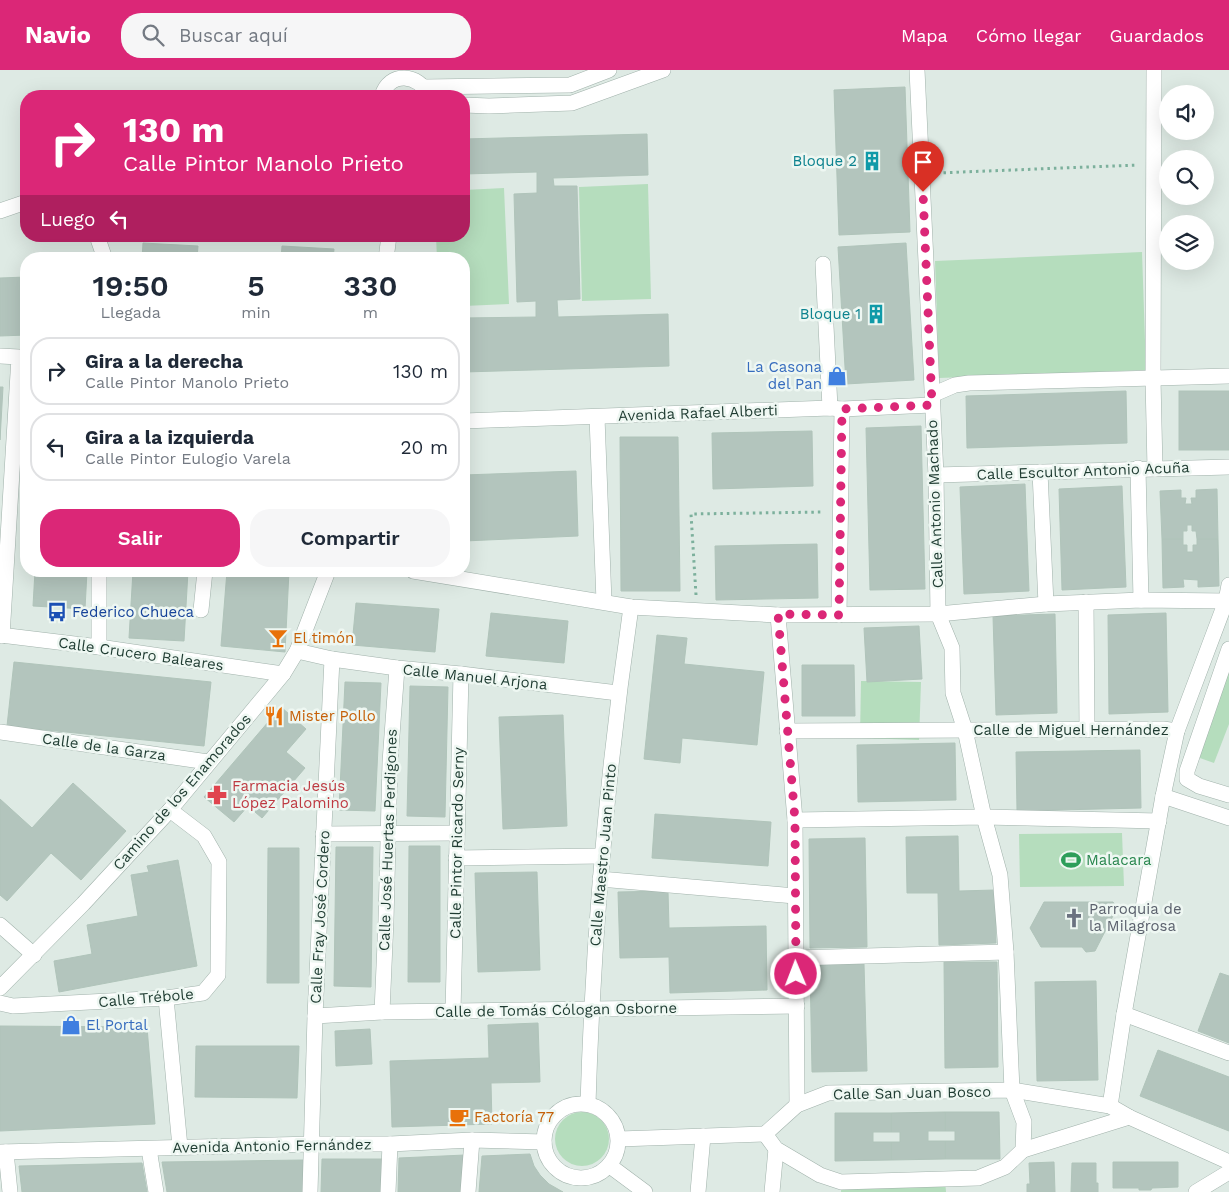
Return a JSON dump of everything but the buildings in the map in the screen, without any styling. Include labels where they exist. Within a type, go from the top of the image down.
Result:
[{"type":"street","points":[[468,90],[570,85],[609,70]]},
{"type":"street","points":[[470,105],[572,103],[663,70]]},
{"type":"street","name":"Calle Antonio Machado","points":[[917,70],[936,475],[938,614]]},
{"type":"street","points":[[1154,70],[1153,379],[1156,469]]},
{"type":"street","points":[[385,90],[388,85],[402,74],[414,79],[425,90]]},
{"type":"street","points":[[0,210],[20,204]]},
{"type":"street","points":[[823,264],[836,409],[840,511],[839,615]]},
{"type":"street","points":[[0,356],[19,357],[1,635]]},
{"type":"street","name":"Avenida Rafael Alberti","points":[[470,421],[836,409],[932,400],[955,385],[969,383],[1229,376]]},
{"type":"street","points":[[597,417],[604,602]]},
{"type":"street","name":"Calle Escultor Antonio Acuña","points":[[936,475],[1229,467]]},
{"type":"street","points":[[1138,468],[1140,600]]},
{"type":"street","points":[[1040,472],[1046,604]]},
{"type":"street","points":[[99,647],[100,577]]},
{"type":"street","points":[[201,610],[204,577]]},
{"type":"street","name":"Camino de los Enamorados","points":[[0,988],[83,904],[170,810],[283,674],[297,651],[326,577]]},
{"type":"street","points":[[450,577],[631,607],[778,614],[938,614],[1086,602],[1140,600],[1226,601]]},
{"type":"street","points":[[1229,585],[1226,601],[1177,731],[1163,796],[1124,1014],[1110,1106],[1129,1117],[1229,1162]]},
{"type":"street","points":[[1086,602],[1087,730]]},
{"type":"street","name":"Calle Maestro Juan Pinto","points":[[588,1104],[591,1010],[600,879],[618,693],[631,607]]},
{"type":"street","points":[[778,614],[795,820],[797,1105]]},
{"type":"street","points":[[938,614],[952,648],[953,693],[965,730],[984,817],[1000,875],[1006,952],[1012,1090],[1024,1122],[1023,1150]]},
{"type":"street","name":"Calle Crucero Baleares","points":[[1,635],[99,647],[283,674]]},
{"type":"street","points":[[1229,649],[1187,771],[1187,780],[1199,786],[1229,795]]},
{"type":"street","name":"Calle Manuel Arjona","points":[[297,651],[332,659],[396,668],[618,693]]},
{"type":"street","name":"Calle Fray José Cordero","points":[[310,1192],[323,834],[332,659]]},
{"type":"street","name":"Calle José Huertas Perdigones","points":[[382,1012],[390,762],[396,668]]},
{"type":"street","name":"Calle Pintor Ricardo Serny","points":[[453,1012],[461,674]]},
{"type":"street","name":"Calle de Miguel Hernández","points":[[788,731],[1163,729],[1177,731]]},
{"type":"street","name":"Calle de la Garza","points":[[0,732],[208,762]]},
{"type":"street","points":[[1163,796],[1229,818]]},
{"type":"street","name":"Calle Trébole","points":[[0,1003],[14,1006],[166,998],[202,993],[218,975],[219,862],[204,836],[170,810]]},
{"type":"street","points":[[795,820],[984,817],[1159,821]]},
{"type":"street","points":[[323,834],[456,834]]},
{"type":"street","points":[[456,858],[602,856]]},
{"type":"street","points":[[600,879],[795,896]]},
{"type":"street","points":[[0,924],[34,955]]},
{"type":"street","points":[[796,958],[1006,952]]},
{"type":"street","points":[[166,998],[180,1147]]},
{"type":"street","name":"Calle de Tomás Cólogan Osborne","points":[[316,1016],[382,1012],[797,1006]]},
{"type":"street","points":[[1124,1014],[1229,1053]]},
{"type":"street","name":"Calle San Juan Bosco","points":[[764,1134],[797,1105],[828,1094],[1012,1090],[1110,1106]]},
{"type":"street","points":[[574,1104],[588,1104],[600,1108],[610,1116],[616,1127],[619,1139],[618,1148],[610,1166],[581,1185],[551,1164],[544,1142],[546,1129],[552,1118],[562,1109],[574,1104]]},
{"type":"street","points":[[619,1139],[764,1134],[776,1149],[820,1175],[841,1182],[978,1178],[1005,1167],[1023,1150],[1129,1117]]},
{"type":"street","points":[[698,1192],[703,1136]]},
{"type":"street","points":[[468,1192],[472,1140]]},
{"type":"street","name":"Avenida Antonio Fernández","points":[[3,1152],[313,1144],[390,1144],[472,1140],[544,1142]]},
{"type":"street","points":[[388,1192],[390,1144]]},
{"type":"street","points":[[149,1148],[156,1192]]},
{"type":"street","points":[[772,1192],[776,1149]]},
{"type":"street","points":[[3,1152],[10,1192]]},
{"type":"street","points":[[610,1166],[645,1192]]},
{"type":"street","points":[[1196,1192],[1229,1172]]},
{"type":"path","points":[[922,174],[1154,165]]},
{"type":"path","points":[[697,610],[691,514],[840,511]]},
{"type":"green space","points":[[648,184],[651,299],[582,301],[579,187]]},
{"type":"green space","points":[[504,188],[509,304],[470,306],[470,252],[437,252],[436,242],[470,242],[470,190]]},
{"type":"green space","points":[[1142,252],[1146,370],[939,378],[935,261]]},
{"type":"green space","points":[[1229,667],[1229,724],[1214,763],[1197,757]]},
{"type":"green space","points":[[861,681],[921,682],[919,740],[860,738]]},
{"type":"green space","name":"Malacara","points":[[1122,833],[1124,886],[1020,887],[1019,834]]},
{"type":"green space","points":[[582,1112],[592,1114],[601,1120],[607,1129],[609,1139],[607,1149],[601,1158],[592,1164],[582,1166],[572,1164],[563,1158],[557,1149],[555,1139],[557,1129],[563,1120],[572,1114]]},
{"type":"green space","points":[[945,1179],[946,1192],[841,1192],[841,1182]]},
{"type":"place","name":"Bloque 2","points":[[872,161]]},
{"type":"place","name":"Bloque 1","points":[[876,314]]},
{"type":"place","name":"La Casona del Pan","points":[[837,376]]},
{"type":"place","name":"Federico Chueca","points":[[57,612]]},
{"type":"place","name":"El timón","points":[[278,638]]},
{"type":"place","name":"Mister Pollo","points":[[274,716]]},
{"type":"place","name":"Farmacia Jesús López Palomino","points":[[217,795]]},
{"type":"place","name":"Malacara","points":[[1071,860]]},
{"type":"place","name":"Parroquia de la Milagrosa","points":[[1074,918]]},
{"type":"place","name":"El Portal","points":[[71,1025]]},
{"type":"place","name":"Factoría 77","points":[[459,1117]]},
{"type":"route","points":[[796,974],[795,820],[778,614],[839,615],[842,409],[932,405],[923,192]]}]
